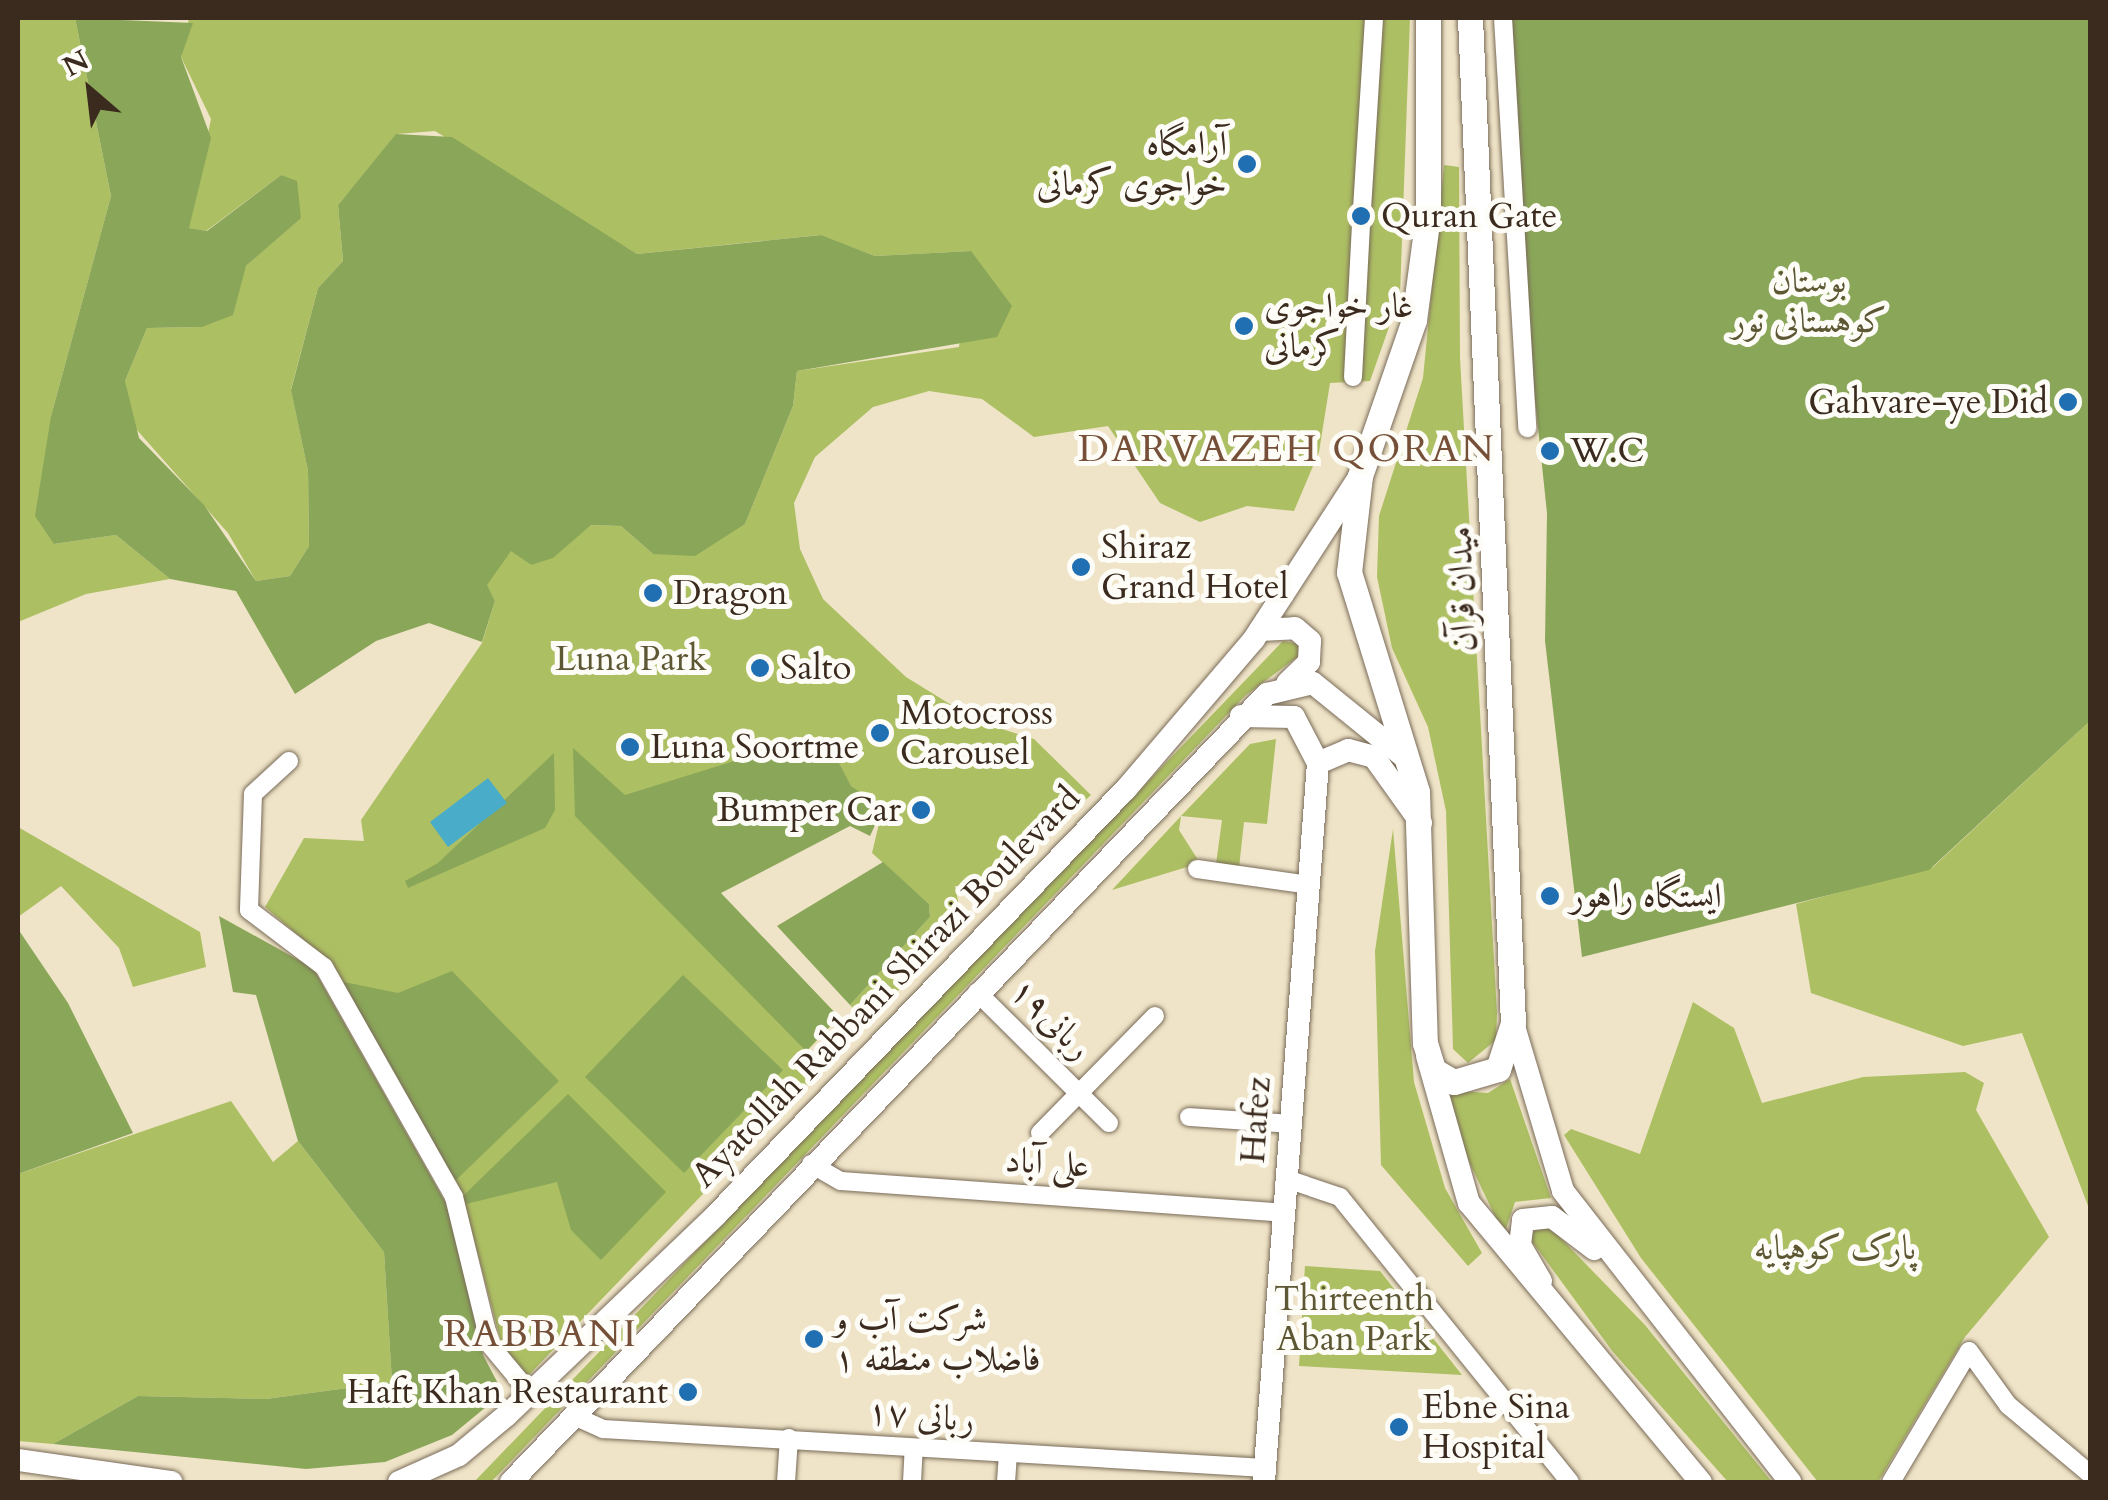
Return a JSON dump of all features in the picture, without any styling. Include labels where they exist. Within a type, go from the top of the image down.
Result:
[{"type":"highway","points":[[1428,18],[1428,215],[1414,320],[1360,476],[1350,588],[1408,759],[1422,826],[1425,1042],[1434,1070],[1476,1080],[1498,1069],[1513,1023]]},
{"type":"highway","name":"میدان قرآن","points":[[1470,18],[1479,152],[1513,1023]]},
{"type":"main road","name":"Ayatollah Rabbani Shirazi Boulevard","points":[[398,1482],[458,1455],[530,1394],[716,1215],[1126,789],[1260,630],[1360,476]]},
{"type":"main road","points":[[1260,630],[1295,628],[1310,641],[1309,662],[1287,683]]},
{"type":"main road","points":[[1287,683],[1336,695],[1408,759]]},
{"type":"main road","name":"Ayatollah Rabbani Shirazi Boulevard","points":[[510,1482],[1241,716],[1287,683]]},
{"type":"main road","points":[[1241,716],[1294,716],[1318,763],[1348,750],[1374,757],[1422,826]]},
{"type":"main road","name":"Hafez","points":[[1265,1475],[1318,763]]},
{"type":"main road","points":[[1513,1023],[1564,1191],[1620,1271],[1790,1482]]},
{"type":"main road","points":[[1425,1042],[1447,1151],[1469,1203],[1701,1482]]},
{"type":"main road","points":[[1562,1318],[1520,1245],[1522,1220],[1552,1217],[1620,1271]]},
{"type":"main road","points":[[448,1482],[458,1455]]},
{"type":"main road","points":[[18,1460],[171,1482]]},
{"type":"street","points":[[1353,377],[1374,18]]},
{"type":"street","points":[[1504,18],[1526,428]]},
{"type":"street","points":[[289,761],[253,794],[250,910],[310,951],[333,984],[454,1197],[490,1345],[530,1394]]},
{"type":"street","points":[[1197,869],[1309,884]]},
{"type":"street","name":"ربانی۱۹","points":[[977,992],[1109,1123]]},
{"type":"street","points":[[1040,1133],[1155,1016]]},
{"type":"street","points":[[1189,1117],[1291,1124]]},
{"type":"street","name":"علی آباد","points":[[811,1164],[841,1181],[1284,1213]]},
{"type":"street","points":[[1287,1179],[1340,1197],[1570,1482]]},
{"type":"street","points":[[1891,1482],[1969,1351],[2008,1405],[2090,1474]]},
{"type":"street","name":"ربانی ۱۷","points":[[574,1416],[603,1428],[788,1438],[1265,1475]]},
{"type":"street","points":[[786,1482],[788,1438]]},
{"type":"street","points":[[912,1482],[914,1450]]},
{"type":"street","points":[[1006,1482],[1008,1456]]},
{"type":"green space","points":[[18,18],[75,18],[111,196],[51,416],[54,544],[116,535],[170,579],[86,594],[18,622]]},
{"type":"green space","points":[[75,18],[193,23],[181,57],[211,138],[189,228],[207,231],[281,175],[297,181],[301,218],[246,266],[233,315],[202,327],[147,328],[125,381],[139,438],[204,505],[256,581],[290,576],[309,546],[308,471],[291,390],[318,288],[343,261],[338,205],[396,134],[452,137],[637,254],[821,235],[875,256],[971,251],[1012,306],[997,337],[797,371],[793,406],[745,524],[695,556],[653,554],[621,526],[591,525],[553,558],[531,565],[511,551],[487,585],[495,601],[482,642],[429,623],[376,641],[295,694],[236,591],[170,579],[116,535],[54,544],[35,516],[51,416],[111,196]]},
{"type":"green space","name":"Luna Park","points":[[189,18],[1410,18],[1400,296],[1370,381],[1330,383],[1319,452],[1294,511],[1247,506],[1200,522],[1160,503],[1108,426],[1034,437],[982,399],[929,391],[873,407],[815,457],[794,503],[800,549],[823,599],[906,677],[979,722],[1034,739],[1091,795],[1011,869],[1004,863],[992,889],[955,886],[963,925],[867,1022],[850,1005],[930,917],[929,904],[872,853],[883,807],[851,787],[833,751],[626,796],[839,1017],[807,1051],[824,1068],[524,1380],[502,1346],[461,1190],[327,960],[265,907],[304,838],[364,841],[361,820],[482,643],[495,601],[486,585],[511,550],[531,565],[591,525],[621,526],[653,554],[745,524],[793,406],[797,371],[959,347],[971,251],[875,256],[820,235],[637,254],[435,131],[397,134],[338,205],[343,261],[318,288],[291,389],[308,471],[309,546],[290,576],[256,581],[228,533],[129,421],[125,381],[147,328],[202,327],[246,266],[301,217],[281,175],[206,231],[188,228],[211,119],[181,57]]},
{"type":"green space","name":"بوستان کوهستانی نور","points":[[1495,18],[2090,18],[2090,721],[1929,870],[1582,957],[1545,641],[1547,513]]},
{"type":"green space","points":[[1444,165],[1459,167],[1460,358],[1497,1013],[1496,1040],[1468,1063],[1453,1049],[1446,811],[1428,727],[1392,648],[1377,577],[1379,516],[1423,378]]},
{"type":"green space","points":[[1283,641],[1300,644],[1300,655],[1246,695],[491,1482],[474,1482]]},
{"type":"green space","points":[[2090,721],[2090,1211],[2022,1033],[1963,1046],[1811,993],[1796,904],[1933,867]]},
{"type":"green space","points":[[1276,739],[1267,824],[1244,822],[1239,868],[1216,864],[1222,820],[1181,816],[1250,744]]},
{"type":"green space","points":[[573,748],[625,795],[760,753],[833,751],[851,786],[883,808],[870,836],[850,826],[721,893],[839,1017],[806,1051],[575,816]]},
{"type":"green space","points":[[554,753],[555,810],[545,828],[408,888],[405,881],[438,863]]},
{"type":"green space","points":[[1181,816],[1179,830],[1200,863],[1112,890]]},
{"type":"green space","points":[[18,827],[200,932],[206,967],[133,987],[119,948],[61,886],[18,917]]},
{"type":"green space","points":[[1393,829],[1414,1082],[1445,1188],[1482,1253],[1468,1266],[1381,1165],[1375,951]]},
{"type":"green space","points":[[883,862],[929,904],[930,917],[850,1005],[777,926]]},
{"type":"green space","points":[[219,916],[313,968],[456,1221],[483,1355],[503,1393],[452,1435],[385,1462],[306,1469],[53,1444],[138,1396],[266,1399],[392,1382],[384,1252],[298,1141],[256,995],[233,992]]},
{"type":"green space","points":[[18,929],[68,1003],[133,1133],[18,1174]]},
{"type":"green space","points":[[452,971],[559,1081],[455,1181],[339,981],[398,993]]},
{"type":"green space","points":[[683,975],[783,1070],[684,1173],[585,1077]]},
{"type":"green space","name":"پارک کوهپایه","points":[[1693,1002],[1734,1028],[1762,1103],[1863,1077],[1965,1072],[1984,1083],[1976,1110],[2049,1237],[1965,1337],[1878,1482],[1818,1482],[1641,1258],[1564,1135],[1571,1129],[1640,1154]]},
{"type":"green space","points":[[1510,1079],[1551,1198],[1515,1202],[1504,1235],[1449,1120],[1445,1090],[1488,1093]]},
{"type":"green space","points":[[568,1094],[666,1192],[601,1260],[571,1230],[557,1182],[466,1204],[463,1196]]},
{"type":"green space","points":[[231,1101],[273,1162],[298,1141],[384,1252],[392,1382],[266,1399],[138,1396],[53,1444],[18,1441],[18,1174]]},
{"type":"green space","points":[[1546,1223],[1645,1325],[1772,1482],[1728,1482],[1613,1352],[1528,1236]]},
{"type":"green space","name":"Thirteenth Aban Park","points":[[1305,1266],[1380,1271],[1462,1375],[1299,1366]]},
{"type":"water","points":[[488,778],[507,803],[448,847],[430,822]]},
{"type":"place","name":"آرامگاه خواجوی کرمانی","points":[[1247,164]]},
{"type":"place","name":"Quran Gate","points":[[1361,216]]},
{"type":"place","name":"غار خواجوی کرمانی","points":[[1244,326]]},
{"type":"place","name":"Gahvare-ye Did","points":[[2068,402]]},
{"type":"place","name":"W.C","points":[[1550,451]]},
{"type":"place","name":"Shiraz Grand Hotel","points":[[1081,567]]},
{"type":"place","name":"Dragon","points":[[653,593]]},
{"type":"place","name":"Salto","points":[[760,668]]},
{"type":"place","name":"Motocross Carousel","points":[[880,733]]},
{"type":"place","name":"Luna Soortme","points":[[630,747]]},
{"type":"place","name":"Bumper Car","points":[[921,810]]},
{"type":"place","name":"ایستگاه راهور","points":[[1550,896]]},
{"type":"place","name":"شرکت آب و فاضلاب منطقه ۱","points":[[814,1339]]},
{"type":"place","name":"Haft Khan Restaurant","points":[[688,1392]]},
{"type":"place","name":"Ebne Sina Hospital","points":[[1399,1427]]},
{"type":"district","name":"DARVAZEH QORAN","points":[[1287,450]]},
{"type":"district","name":"RABBANI","points":[[541,1335]]}]
